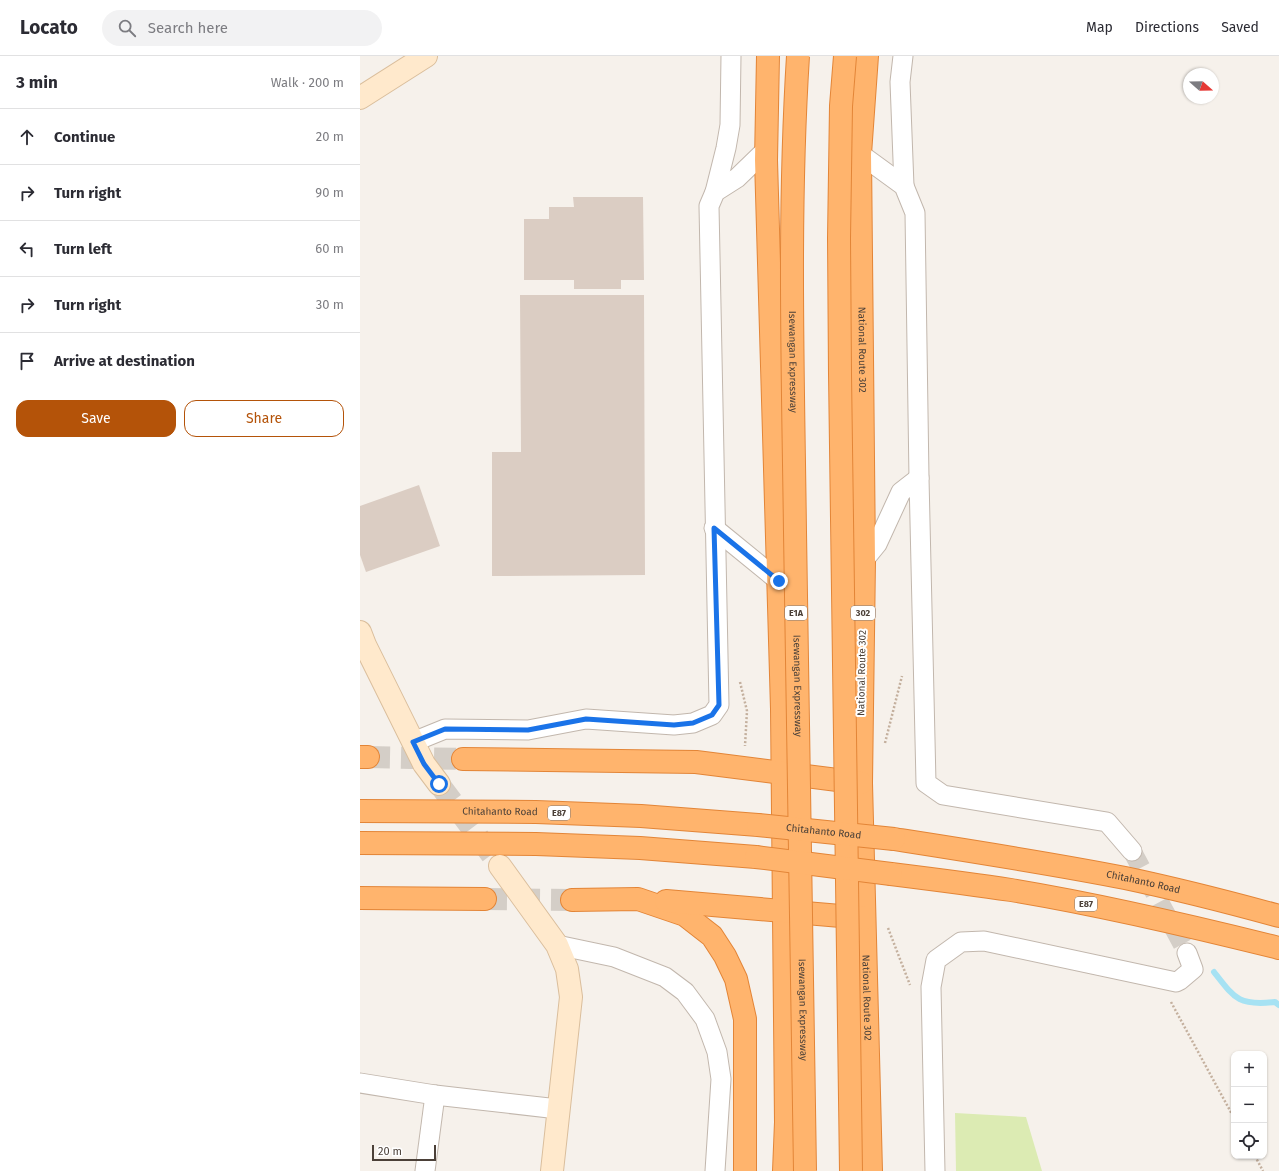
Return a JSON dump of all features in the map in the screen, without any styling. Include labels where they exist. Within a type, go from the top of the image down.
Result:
[{"type":"highway","points":[[768,56],[767,149],[783,773],[786,1114],[784,1171]]},
{"type":"highway","name":"Isewangan Expressway","points":[[798,56],[794,114],[792,242],[805,1171]]},
{"type":"highway","points":[[845,56],[841,106],[839,238],[851,1171]]},
{"type":"highway","name":"National Route 302","points":[[867,56],[860,154],[864,560],[861,783],[871,1171]]},
{"type":"highway","points":[[463,759],[696,762],[861,783]]},
{"type":"highway","name":"Chitahanto Road","points":[[360,811],[551,812],[641,816],[758,825],[894,839],[1126,878],[1279,916]]},
{"type":"highway","name":"E87","points":[[360,843],[536,844],[640,848],[756,857],[1012,890],[1119,911],[1279,948]]},
{"type":"highway","points":[[360,898],[485,899]]},
{"type":"highway","points":[[638,899],[685,915],[712,936],[725,956],[736,979],[745,1019],[745,1171]]},
{"type":"highway","points":[[572,900],[638,899],[864,918]]},
{"type":"highway","points":[[868,1053],[880,1124],[885,1171]]},
{"type":"street","points":[[360,98],[426,56]]},
{"type":"street","points":[[413,742],[445,729],[528,730],[586,719],[674,725],[693,723],[712,715],[719,705],[714,528],[709,206],[715,192],[730,125],[731,56]]},
{"type":"street","points":[[903,56],[900,82],[904,186],[915,213],[926,783],[943,795],[1107,822],[1132,851]]},
{"type":"street","points":[[715,192],[737,178],[767,149]]},
{"type":"street","points":[[860,154],[904,186]]},
{"type":"street","points":[[864,560],[877,544],[901,492],[919,478]]},
{"type":"street","points":[[714,528],[779,581]]},
{"type":"street","points":[[360,632],[424,764],[439,784]]},
{"type":"street","points":[[500,866],[557,945],[567,969],[571,997],[552,1171]]},
{"type":"street","points":[[936,1171],[931,987],[936,960],[961,942],[984,940],[1176,982],[1193,969],[1187,953]]},
{"type":"street","points":[[557,945],[614,957],[665,978],[686,992],[705,1019],[717,1052],[721,1079],[715,1171]]},
{"type":"street","points":[[360,1084],[434,1096],[558,1109]]},
{"type":"street","points":[[425,1171],[434,1096]]},
{"type":"path","points":[[1163,979],[1166,993],[1231,1112]]},
{"type":"path","points":[[1257,1159],[1263,1171]]},
{"type":"green space","points":[[955,1113],[1026,1117],[1042,1171],[956,1171]]},
{"type":"building","points":[[573,197],[643,197],[644,280],[621,280],[621,289],[574,289],[574,280],[524,280],[524,219],[549,219],[549,207],[574,207]]},
{"type":"building","points":[[520,295],[644,295],[645,575],[492,576],[492,452],[521,452]]},
{"type":"building","points":[[419,485],[440,546],[366,572],[360,555],[360,506]]},
{"type":"waterway","points":[[1214,972],[1227,989],[1239,999],[1253,1003],[1275,1002],[1279,1005]]},
{"type":"tunnel","points":[[368,757],[463,759]]},
{"type":"tunnel","points":[[439,784],[500,866]]},
{"type":"tunnel","points":[[1132,851],[1187,953]]},
{"type":"tunnel","points":[[485,899],[572,900]]},
{"type":"route","points":[[439,784],[424,764],[413,742],[445,729],[528,730],[586,719],[674,725],[693,723],[712,715],[719,705],[714,528],[779,581]]}]
